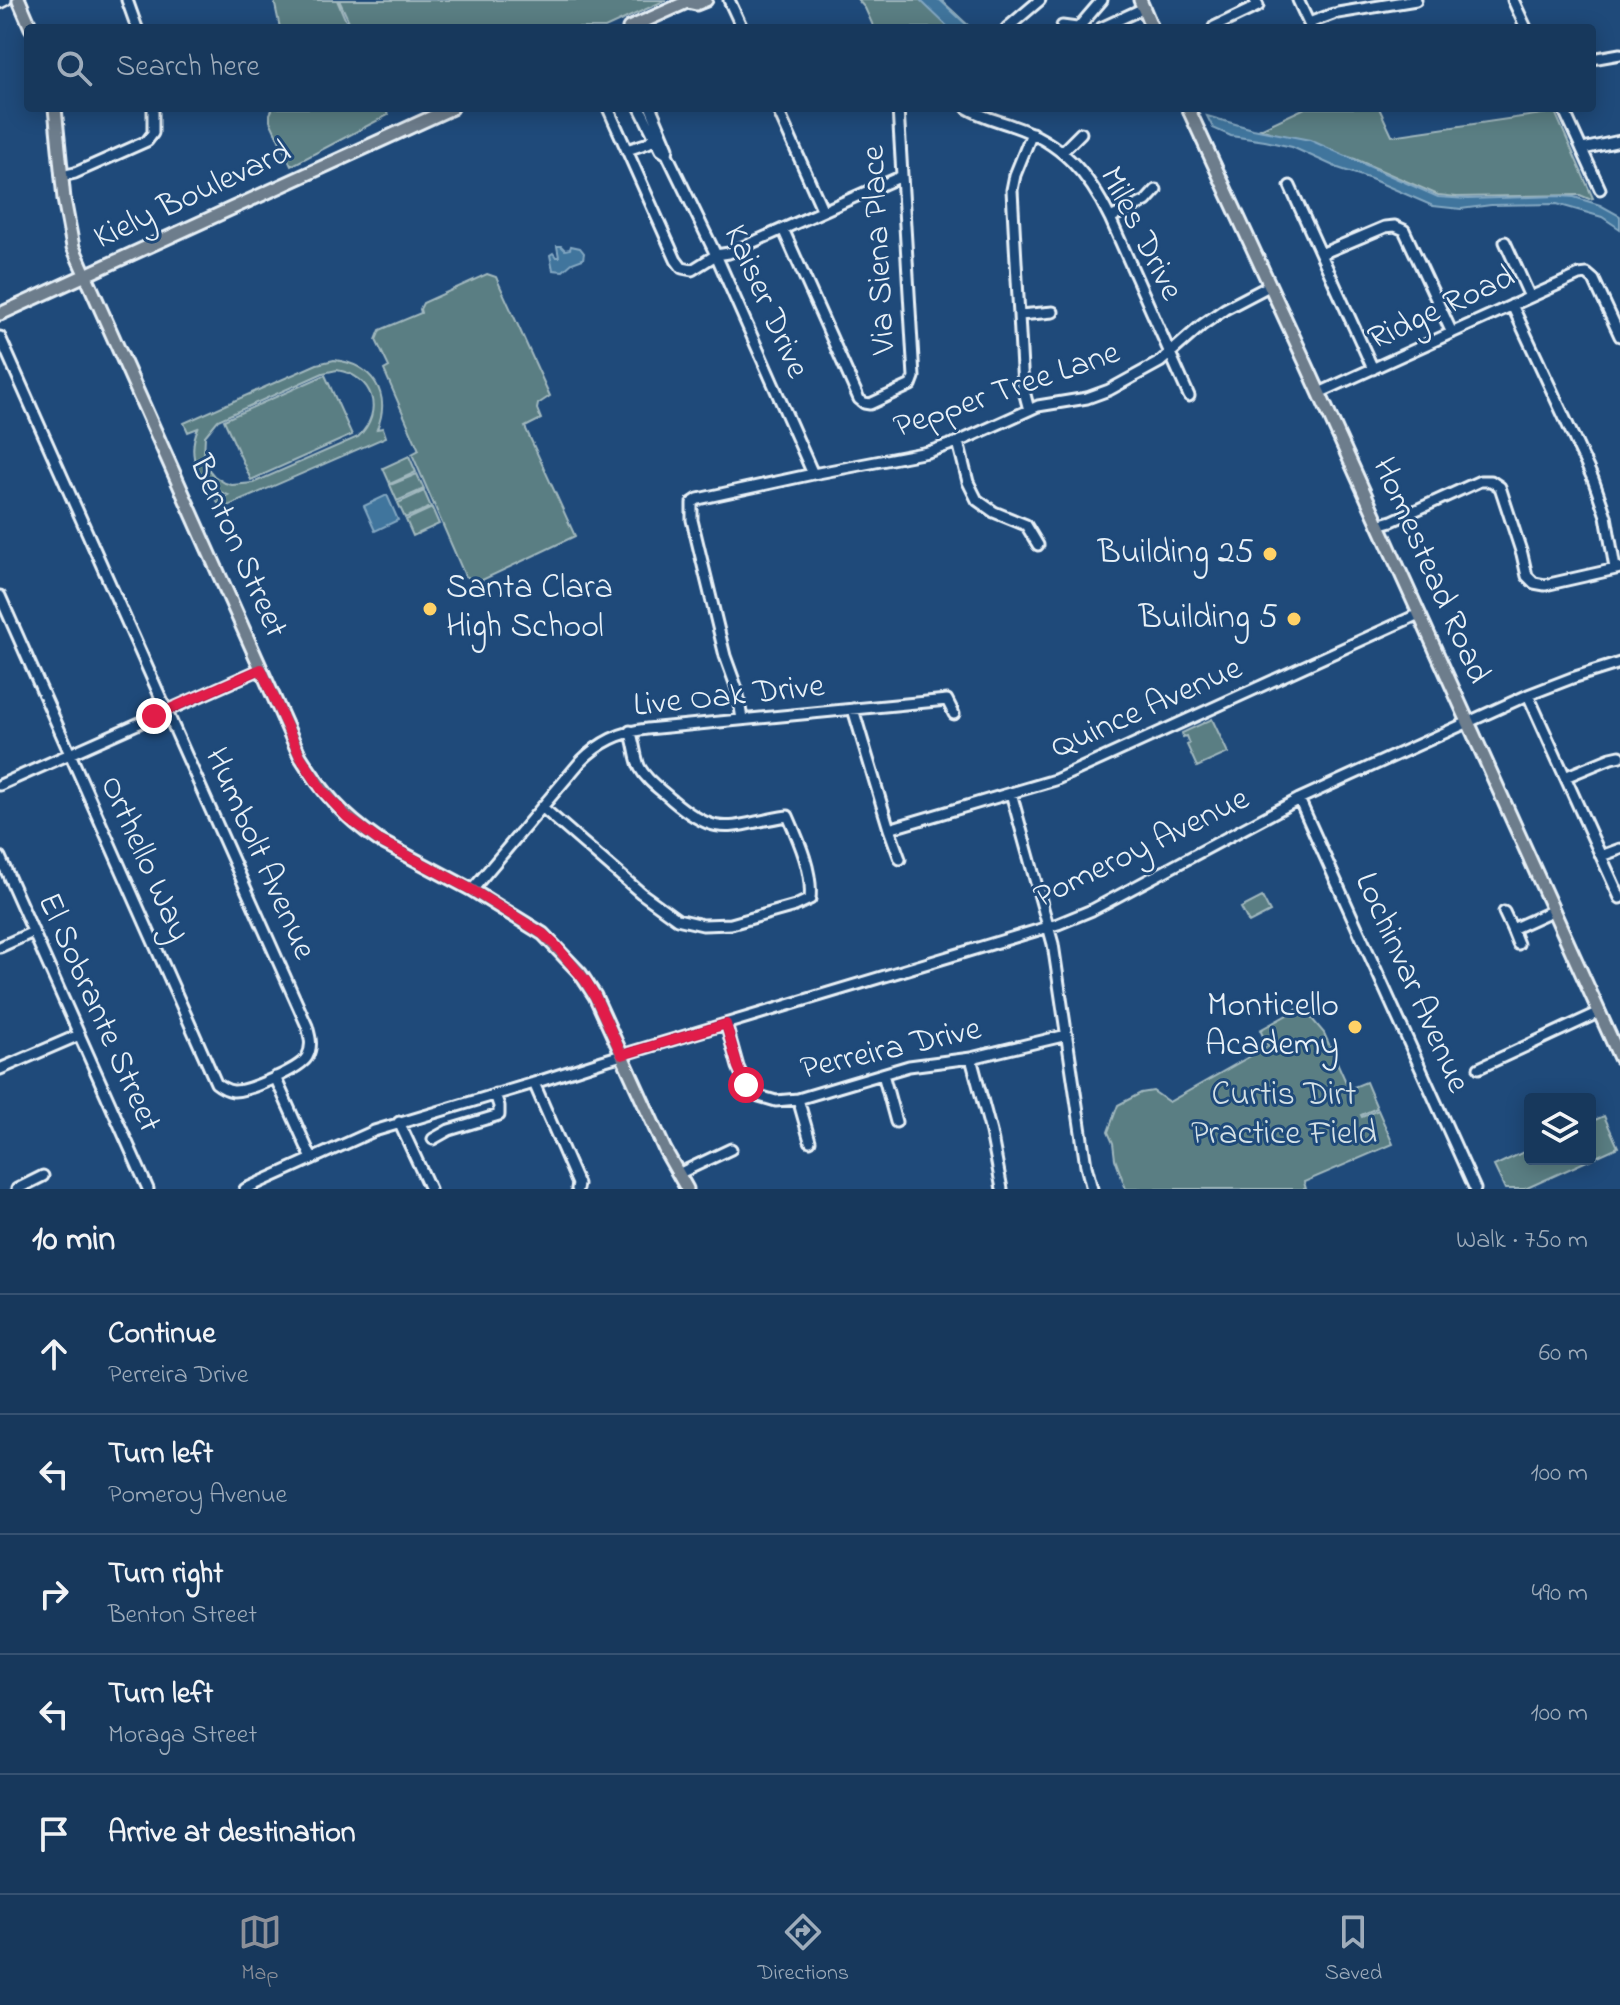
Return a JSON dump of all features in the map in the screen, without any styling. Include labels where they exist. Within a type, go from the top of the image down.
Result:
[{"type":"main road","points":[[19,0],[29,24]]},
{"type":"main road","points":[[638,24],[688,1],[696,4],[706,0]]},
{"type":"main road","points":[[1142,4],[1150,24]]},
{"type":"main road","name":"Benton Street","points":[[55,112],[70,237],[300,756],[322,790],[347,817],[378,840],[472,890],[543,934],[562,952],[595,996],[687,1189]]},
{"type":"main road","name":"Kiely Boulevard","points":[[0,314],[443,112]]},
{"type":"main road","name":"Homestead Road","points":[[1190,112],[1620,1058]]},
{"type":"street","points":[[0,3],[6,0]]},
{"type":"street","points":[[127,0],[136,24]]},
{"type":"street","points":[[729,0],[740,24]]},
{"type":"street","points":[[1012,24],[1040,0]]},
{"type":"street","points":[[1081,24],[1102,0]]},
{"type":"street","points":[[1220,24],[1258,6],[1255,0]]},
{"type":"street","points":[[1298,0],[1309,24]]},
{"type":"street","points":[[1314,24],[1335,14],[1416,0]]},
{"type":"street","points":[[1513,0],[1524,24]]},
{"type":"street","points":[[1108,24],[1142,4]]},
{"type":"street","points":[[1596,58],[1620,54]]},
{"type":"street","points":[[62,176],[77,173],[147,141],[153,133],[153,112]]},
{"type":"street","points":[[610,112],[682,268],[692,270],[716,255],[729,253],[902,176]]},
{"type":"street","name":"Kaiser Drive","points":[[642,112],[668,148],[667,154],[716,255],[813,474]]},
{"type":"street","name":"Kaiser Drive","points":[[652,112],[655,132]]},
{"type":"street","points":[[779,112],[823,211]]},
{"type":"street","name":"Via Siena Place","points":[[783,229],[859,399],[870,404],[911,385],[914,377],[898,112]]},
{"type":"street","name":"Miles Drive","points":[[975,112],[1032,133],[1062,152],[1082,172],[1110,218],[1189,396]]},
{"type":"street","points":[[1565,112],[1600,189]]},
{"type":"street","points":[[627,150],[655,132]]},
{"type":"street","points":[[1029,410],[1023,387],[1012,190],[1032,133]]},
{"type":"street","points":[[1062,152],[1081,133]]},
{"type":"street","points":[[1583,149],[1620,141]]},
{"type":"street","points":[[1290,186],[1373,369]]},
{"type":"street","points":[[1110,218],[1146,201],[1156,190]]},
{"type":"street","points":[[1321,254],[1385,227],[1395,226],[1404,230],[1452,333]]},
{"type":"street","points":[[1505,242],[1530,297]]},
{"type":"street","name":"Ridge Road","points":[[1319,393],[1579,275],[1587,274],[1594,280],[1620,336]]},
{"type":"street","name":"Pepper Tree Lane","points":[[742,719],[737,689],[725,656],[692,520],[692,503],[698,499],[813,474],[928,452],[1040,405],[1077,400],[1109,390],[1146,371],[1225,309],[1269,286]]},
{"type":"street","points":[[1378,525],[1480,481],[1491,481],[1500,487],[1527,576],[1534,583],[1545,585],[1618,568],[1606,516],[1593,479],[1512,305]]},
{"type":"street","points":[[1020,315],[1053,312]]},
{"type":"street","name":"Humbolt Avenue","points":[[0,337],[310,1036],[311,1045],[305,1060],[275,1077]]},
{"type":"street","points":[[958,442],[968,482],[977,500],[994,512],[1026,525],[1038,545]]},
{"type":"street","name":"Orthello Way","points":[[0,596],[216,1083],[236,1091],[275,1077]]},
{"type":"street","name":"Quince Avenue","points":[[889,829],[1055,780],[1419,614]]},
{"type":"street","name":"Pomeroy Avenue","points":[[245,1189],[399,1122],[1049,927],[1092,910],[1299,799],[1528,695],[1620,663]]},
{"type":"street","points":[[0,785],[261,669]]},
{"type":"street","points":[[1528,695],[1620,898]]},
{"type":"street","name":"Live Oak Drive","points":[[472,890],[590,752],[601,743],[630,731],[947,700],[954,714]]},
{"type":"street","points":[[853,709],[900,859]]},
{"type":"street","points":[[543,808],[641,893],[677,919],[703,925],[731,924],[810,899],[811,885],[788,816],[735,827],[718,827],[703,822],[647,779],[638,765],[630,731]]},
{"type":"street","points":[[1565,777],[1620,756]]},
{"type":"street","points":[[1011,793],[1059,973],[1086,1166],[1092,1189]]},
{"type":"street","name":"Lochinvar Avenue","points":[[1299,799],[1475,1189]]},
{"type":"street","points":[[1601,856],[1620,849]]},
{"type":"street","name":"El Sobrante Street","points":[[0,857],[148,1189]]},
{"type":"street","points":[[1512,929],[1554,910]]},
{"type":"street","points":[[1504,912],[1518,944]]},
{"type":"street","points":[[0,947],[33,932]]},
{"type":"street","points":[[1479,1068],[1600,1012]]},
{"type":"street","name":"Perreira Drive","points":[[726,1024],[746,1085],[759,1096],[776,1101],[798,1099],[909,1066],[971,1058],[1067,1035]]},
{"type":"street","points":[[0,1069],[79,1035]]},
{"type":"street","points":[[971,1058],[991,1132],[1002,1189]]},
{"type":"street","points":[[883,1074],[896,1122]]},
{"type":"street","points":[[275,1077],[312,1159]]},
{"type":"street","points":[[534,1083],[578,1184],[577,1189]]},
{"type":"street","points":[[433,1139],[449,1130],[499,1115],[495,1094]]},
{"type":"street","points":[[798,1099],[810,1141]]},
{"type":"street","points":[[399,1122],[430,1189]]},
{"type":"street","points":[[678,1174],[731,1149]]},
{"type":"street","points":[[17,1189],[43,1176]]},
{"type":"green space","points":[[274,0],[337,0],[347,24],[279,24]]},
{"type":"green space","points":[[339,0],[666,0],[614,24],[350,24]]},
{"type":"green space","points":[[858,0],[941,0],[967,24],[872,24]]},
{"type":"green space","points":[[387,112],[388,115],[291,166],[270,121],[270,114]]},
{"type":"green space","points":[[1296,112],[1381,112],[1392,136],[1555,112],[1593,198],[1580,195],[1438,195],[1355,159],[1260,129]]},
{"type":"green space","points":[[487,274],[496,277],[550,396],[538,404],[541,419],[525,427],[575,536],[478,582],[465,576],[412,454],[419,450],[384,370],[389,367],[376,340],[380,330],[421,313],[423,303]]},
{"type":"green space","points":[[334,360],[359,367],[368,374],[380,392],[382,404],[377,429],[383,428],[386,437],[221,509],[217,501],[228,495],[202,477],[193,449],[198,428],[188,432],[184,423],[317,364]],"holes":[[[337,370],[349,374],[367,387],[373,406],[366,427],[358,437],[253,483],[225,483],[209,470],[204,457],[205,436],[218,420],[323,373]]]},
{"type":"green space","points":[[325,375],[352,435],[251,480],[224,420]]},
{"type":"green space","points":[[409,456],[416,472],[390,484],[383,468]]},
{"type":"green space","points":[[417,474],[424,489],[397,501],[390,485]]},
{"type":"green space","points":[[424,491],[431,507],[405,518],[398,503]]},
{"type":"green space","points":[[432,508],[439,524],[413,536],[406,520]]},
{"type":"green space","points":[[1212,719],[1228,753],[1197,767],[1186,736],[1183,737],[1182,733]]},
{"type":"green space","points":[[1262,897],[1270,912],[1249,923],[1241,908]]},
{"type":"green space","name":"Curtis Dirt Practice Field","points":[[1305,1005],[1324,1033],[1349,1089],[1366,1082],[1377,1108],[1362,1117],[1378,1110],[1393,1144],[1304,1182],[1306,1189],[1126,1189],[1108,1132],[1118,1105],[1141,1093],[1153,1091],[1169,1102],[1268,1046],[1260,1030]]},
{"type":"green space","points":[[1604,1116],[1618,1147],[1596,1157],[1596,1119]]},
{"type":"green space","points":[[1524,1152],[1524,1165],[1578,1165],[1525,1189],[1505,1189],[1494,1166]]},
{"type":"water","points":[[920,0],[940,0],[966,24],[945,24]]},
{"type":"water","points":[[1207,116],[1310,140],[1438,197],[1574,197],[1600,205],[1620,216],[1620,229],[1602,217],[1557,204],[1491,205],[1461,209],[1433,206],[1292,147],[1231,136],[1213,128]]},
{"type":"water","points":[[557,246],[565,250],[571,246],[580,248],[584,253],[583,259],[563,271],[553,270],[550,255],[553,253],[559,257]]},
{"type":"water","points":[[387,495],[398,520],[375,531],[364,506]]},
{"type":"place","name":"Building 25","points":[[1270,554]]},
{"type":"place","name":"Santa Clara High School","points":[[430,609]]},
{"type":"place","name":"Building 5","points":[[1294,619]]},
{"type":"place","name":"Monticello Academy","points":[[1355,1027]]},
{"type":"route","points":[[154,716],[261,669],[300,756],[322,790],[347,817],[378,840],[472,890],[543,934],[585,980],[622,1055],[726,1024],[746,1085]]}]
